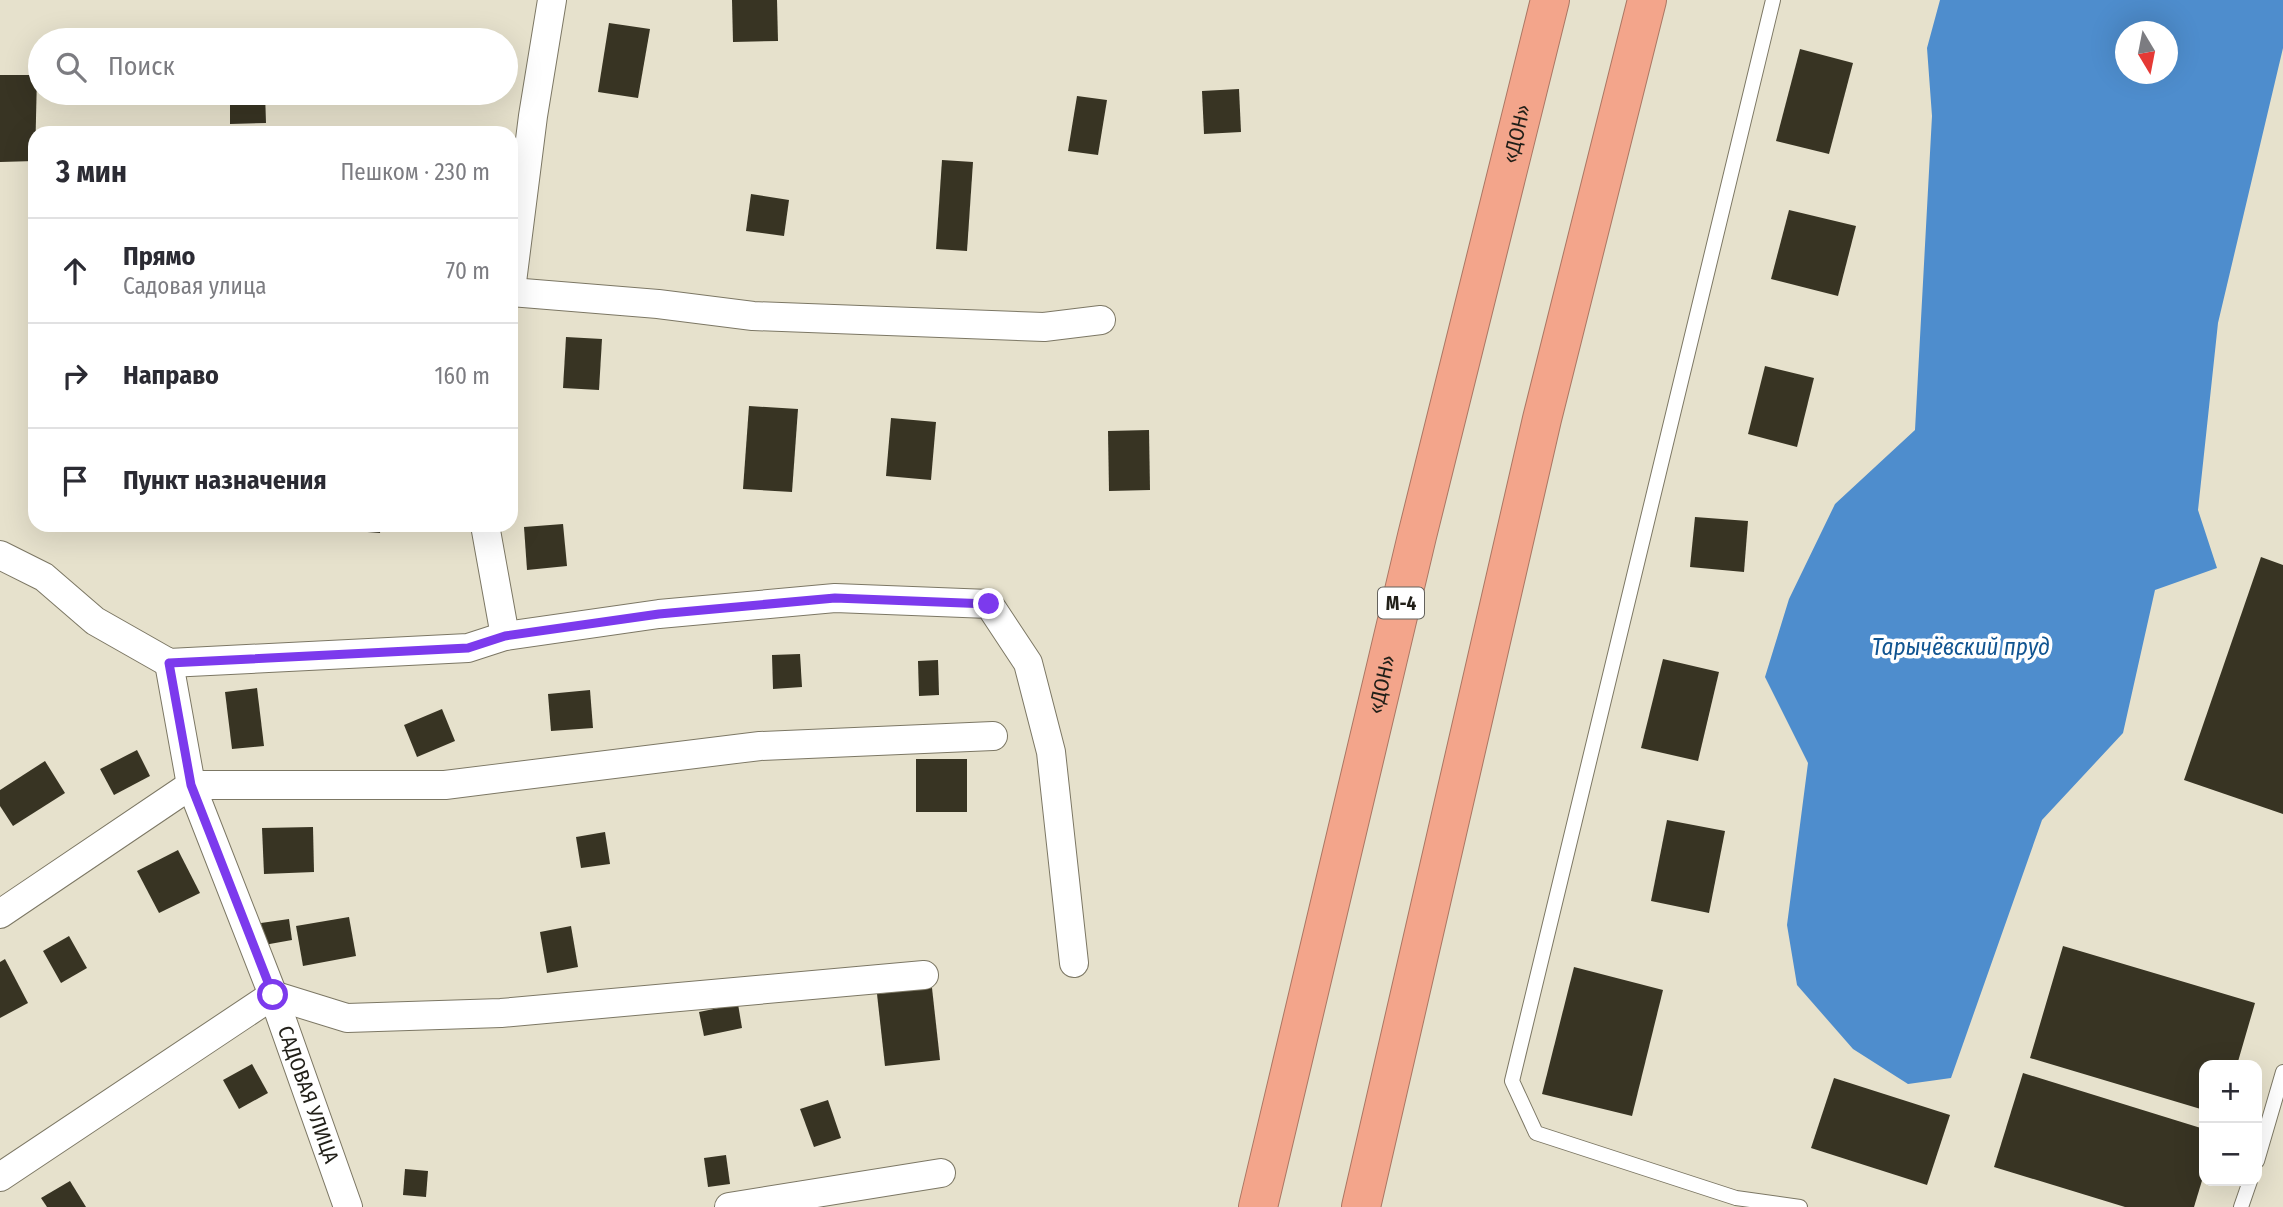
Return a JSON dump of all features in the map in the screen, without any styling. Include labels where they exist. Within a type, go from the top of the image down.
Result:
[{"type":"highway","name":"«ДОН»","points":[[1258,1207],[1417,536],[1550,0]]},
{"type":"highway","points":[[1362,1207],[1542,419],[1647,0]]},
{"type":"street","points":[[518,235],[533,116],[552,0]]},
{"type":"street","points":[[518,292],[753,316],[1044,327],[1101,320]]},
{"type":"street","points":[[486,532],[505,636]]},
{"type":"street","points":[[0,555],[44,576],[95,621],[169,663],[468,648],[505,636],[659,614],[835,598],[989,604],[1028,663],[1051,752],[1074,963]]},
{"type":"street","name":"САДОВАЯ УЛИЦА","points":[[169,663],[191,785],[273,995],[348,1207]]},
{"type":"street","points":[[0,914],[191,785],[445,785],[760,746],[993,736]]},
{"type":"street","points":[[0,1177],[273,995],[347,1018],[501,1013],[924,975]]},
{"type":"street","points":[[729,1207],[941,1173]]},
{"type":"lane","points":[[1773,0],[1512,1081],[1536,1133],[1736,1198],[1800,1207]]},
{"type":"lane","points":[[2262,1148],[2279,1104],[2283,1072]]},
{"type":"lane","points":[[2241,1207],[2248,1186]]},
{"type":"water","name":"Тарычёвский пруд","points":[[1940,0],[2283,0],[2283,48],[2218,323],[2198,510],[2217,568],[2155,590],[2123,733],[2042,820],[1951,1078],[1908,1084],[1853,1049],[1797,985],[1787,925],[1808,763],[1765,677],[1789,599],[1835,504],[1915,430],[1932,116],[1927,48]]},
{"type":"building","points":[[732,0],[777,0],[778,41],[733,42]]},
{"type":"building","points":[[609,23],[650,29],[638,98],[598,92]]},
{"type":"building","points":[[1800,49],[1853,63],[1829,154],[1776,141]]},
{"type":"building","points":[[0,75],[28,75],[28,105],[36,105],[36,126],[28,126],[28,161],[0,162]]},
{"type":"building","points":[[1239,89],[1241,132],[1204,134],[1202,91]]},
{"type":"building","points":[[1077,96],[1107,100],[1098,155],[1068,151]]},
{"type":"building","points":[[230,105],[265,105],[266,123],[230,124]]},
{"type":"building","points":[[942,160],[973,162],[967,251],[936,249]]},
{"type":"building","points":[[751,194],[789,200],[784,236],[746,231]]},
{"type":"building","points":[[1789,210],[1856,226],[1838,296],[1771,279]]},
{"type":"building","points":[[566,337],[602,339],[599,390],[563,388]]},
{"type":"building","points":[[1765,366],[1814,378],[1797,447],[1748,434]]},
{"type":"building","points":[[749,406],[798,409],[792,492],[743,489]]},
{"type":"building","points":[[891,418],[936,422],[931,480],[886,476]]},
{"type":"building","points":[[1149,430],[1150,490],[1109,491],[1108,431]]},
{"type":"building","points":[[1695,517],[1748,521],[1744,572],[1690,567]]},
{"type":"building","points":[[563,524],[567,566],[527,570],[524,527]]},
{"type":"building","points":[[2261,557],[2283,565],[2283,814],[2184,780]]},
{"type":"building","points":[[800,654],[802,687],[773,689],[772,655]]},
{"type":"building","points":[[1663,659],[1719,672],[1698,761],[1641,748]]},
{"type":"building","points":[[938,660],[939,695],[919,696],[918,661]]},
{"type":"building","points":[[257,688],[264,746],[232,749],[225,692]]},
{"type":"building","points":[[590,690],[593,728],[551,731],[548,694]]},
{"type":"building","points":[[442,709],[455,741],[417,757],[404,725]]},
{"type":"building","points":[[137,750],[150,776],[114,795],[100,769]]},
{"type":"building","points":[[916,759],[967,759],[967,812],[916,812]]},
{"type":"building","points":[[45,761],[65,793],[13,826],[0,806],[0,790]]},
{"type":"building","points":[[1667,820],[1725,831],[1709,913],[1651,901]]},
{"type":"building","points":[[313,827],[314,872],[264,874],[262,828]]},
{"type":"building","points":[[605,832],[610,864],[581,868],[576,837]]},
{"type":"building","points":[[178,850],[200,893],[159,913],[137,871]]},
{"type":"building","points":[[349,917],[356,956],[303,966],[296,926]]},
{"type":"building","points":[[289,919],[292,940],[264,945],[261,923]]},
{"type":"building","points":[[571,926],[578,967],[547,973],[540,932]]},
{"type":"building","points":[[69,936],[87,968],[61,983],[43,951]]},
{"type":"building","points":[[2063,946],[2255,1003],[2238,1060],[2199,1060],[2199,1109],[2030,1058]]},
{"type":"building","points":[[5,959],[28,1003],[0,1018],[0,962]]},
{"type":"building","points":[[1574,967],[1663,990],[1632,1116],[1542,1094]]},
{"type":"building","points":[[932,988],[940,1060],[885,1066],[877,994]]},
{"type":"building","points":[[738,1004],[742,1028],[704,1036],[699,1012]]},
{"type":"building","points":[[252,1064],[268,1093],[239,1109],[223,1080]]},
{"type":"building","points":[[2023,1073],[2199,1127],[2200,1186],[2194,1207],[2125,1207],[1994,1167]]},
{"type":"building","points":[[1834,1078],[1950,1115],[1927,1185],[1811,1148]]},
{"type":"building","points":[[828,1100],[841,1138],[814,1147],[800,1109]]},
{"type":"building","points":[[726,1155],[730,1184],[708,1187],[704,1158]]},
{"type":"building","points":[[405,1169],[428,1171],[426,1197],[403,1195]]},
{"type":"building","points":[[70,1181],[86,1207],[47,1207],[41,1198]]},
{"type":"route","points":[[273,995],[191,785],[169,663],[468,648],[505,636],[659,614],[835,598],[989,604]]}]
